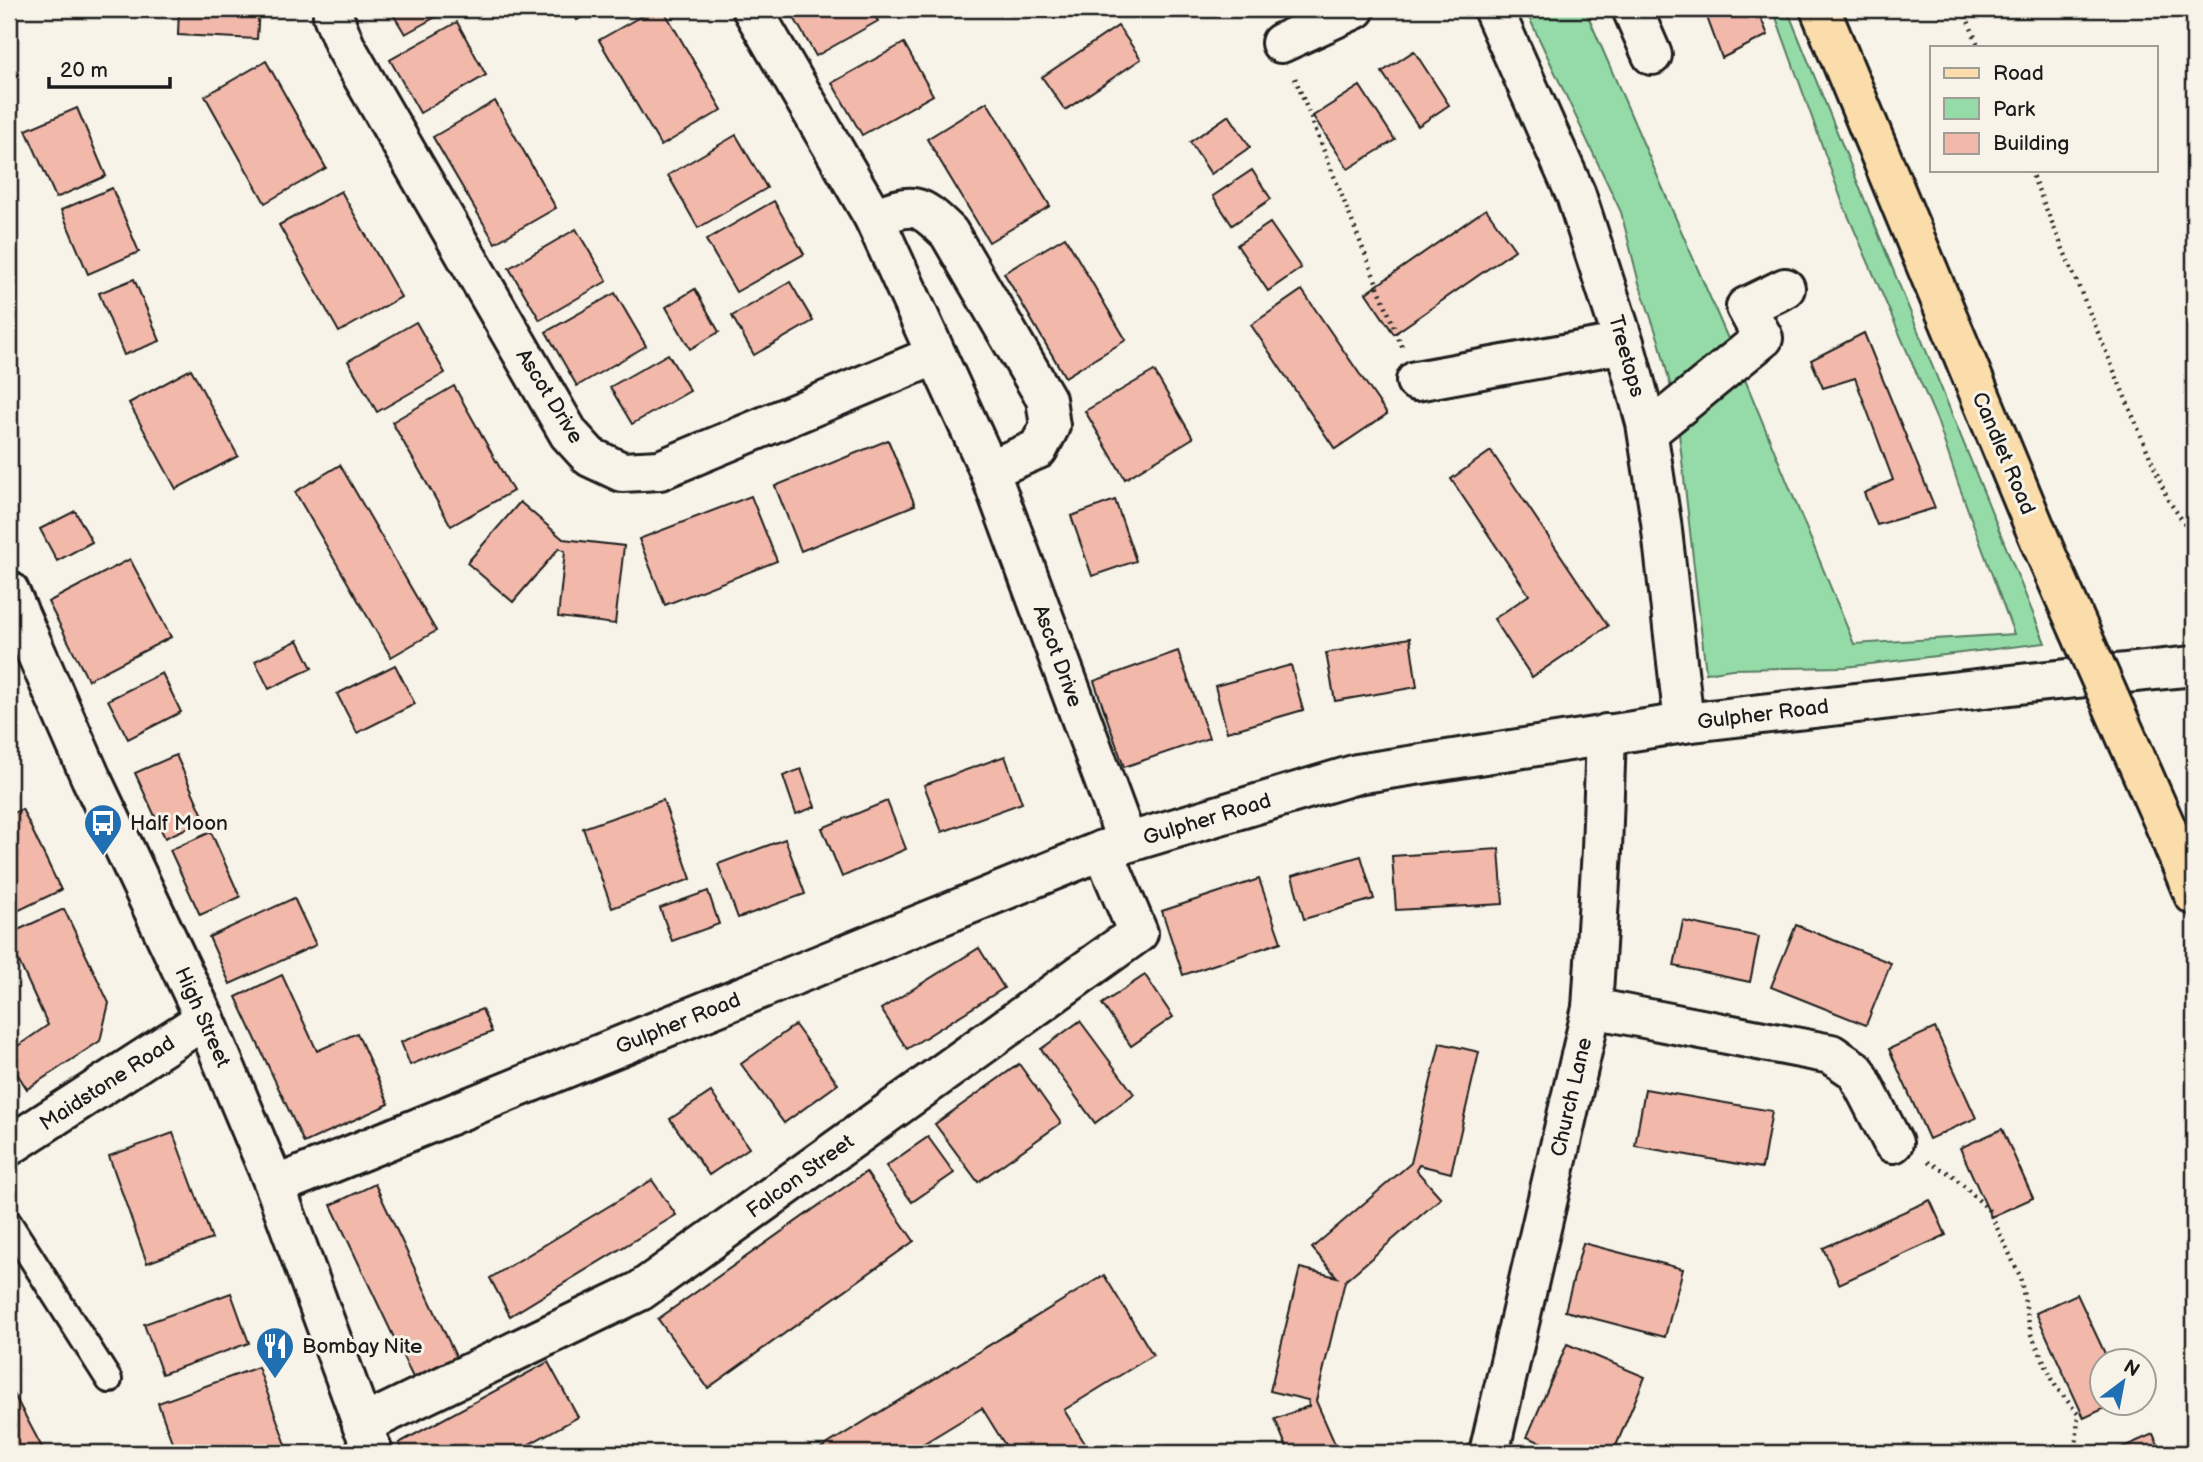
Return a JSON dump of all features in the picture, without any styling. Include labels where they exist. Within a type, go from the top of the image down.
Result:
[{"type":"main road","name":"Candlet Road","points":[[1820,9],[2042,545],[2194,895]]},
{"type":"street","name":"Ascot Drive","points":[[333,9],[333,16],[345,46],[569,434],[590,457],[622,472],[660,470],[936,355]]},
{"type":"street","name":"Ascot Drive","points":[[752,9],[874,218],[989,471],[1115,846]]},
{"type":"street","points":[[1281,43],[1355,9]]},
{"type":"street","name":"Treetops","points":[[1493,9],[1576,195],[1624,343],[1648,432],[1684,723]]},
{"type":"street","points":[[1632,9],[1652,55]]},
{"type":"street","points":[[874,218],[903,206],[928,212],[949,233],[1046,399],[1051,426],[1038,449],[989,471]]},
{"type":"street","points":[[1648,432],[1763,338],[1746,307],[1785,288]]},
{"type":"street","points":[[1416,381],[1624,343]]},
{"type":"street","name":"High Street","points":[[9,591],[91,778],[205,1019],[275,1186],[368,1439]]},
{"type":"street","name":"Gulpher Road","points":[[275,1186],[1115,846],[1357,774],[1684,723],[2028,682],[2194,666]]},
{"type":"street","name":"Church Lane","points":[[1489,1453],[1592,1008],[1606,734]]},
{"type":"street","name":"Falcon Street","points":[[368,1439],[640,1291],[1138,933],[1115,846]]},
{"type":"street","points":[[1592,1008],[1831,1054],[1856,1071],[1893,1143]]},
{"type":"street","name":"Maidstone Road","points":[[9,1146],[205,1019]]},
{"type":"lane","points":[[9,1223],[109,1380]]},
{"type":"path","points":[[1963,9],[1979,46]]},
{"type":"path","points":[[1281,43],[1416,381]]},
{"type":"path","points":[[2031,172],[2168,500],[2194,535]]},
{"type":"path","points":[[1893,1143],[1951,1174],[1988,1209],[2020,1276],[2031,1334],[2056,1387],[2078,1414],[2076,1453]]},
{"type":"green space","points":[[1525,9],[1585,9],[1732,348],[1854,644],[2014,634],[1937,420],[1843,204],[1773,9],[1787,9],[2045,643],[1845,667],[1732,669],[1706,673],[1676,407],[1659,341],[1639,283],[1621,212]]},
{"type":"building","points":[[179,9],[259,9],[257,39],[178,35]]},
{"type":"building","points":[[390,9],[450,9],[405,34]]},
{"type":"building","points":[[571,9],[596,9],[577,20]]},
{"type":"building","points":[[654,9],[663,9],[722,110],[661,146],[599,40]]},
{"type":"building","points":[[789,9],[871,9],[878,21],[816,56]]},
{"type":"building","points":[[1704,9],[1757,9],[1768,35],[1722,58]]},
{"type":"building","points":[[457,22],[486,75],[420,113],[390,60]]},
{"type":"building","points":[[1118,26],[1141,59],[1065,110],[1042,77]]},
{"type":"building","points":[[904,43],[933,95],[862,135],[832,83]]},
{"type":"building","points":[[1414,51],[1449,105],[1418,126],[1382,72]]},
{"type":"building","points":[[266,61],[326,168],[265,203],[205,96]]},
{"type":"building","points":[[1360,86],[1395,140],[1348,169],[1313,116]]},
{"type":"building","points":[[495,101],[556,208],[495,243],[433,137]]},
{"type":"building","points":[[987,102],[1050,206],[989,242],[927,139]]},
{"type":"building","points":[[77,108],[106,176],[56,198],[26,130]]},
{"type":"building","points":[[1229,115],[1250,147],[1211,174],[1190,142]]},
{"type":"building","points":[[736,135],[767,188],[698,228],[668,175]]},
{"type":"building","points":[[1252,170],[1271,199],[1232,225],[1213,196]]},
{"type":"building","points":[[112,188],[139,252],[88,274],[61,210]]},
{"type":"building","points":[[341,191],[401,297],[339,332],[279,225]]},
{"type":"building","points":[[774,201],[804,254],[736,292],[706,240]]},
{"type":"building","points":[[1486,209],[1515,250],[1394,334],[1366,293]]},
{"type":"building","points":[[1270,223],[1301,268],[1268,291],[1237,245]]},
{"type":"building","points":[[576,229],[607,281],[540,320],[509,268]]},
{"type":"building","points":[[1065,237],[1126,340],[1065,377],[1004,273]]},
{"type":"building","points":[[134,279],[160,341],[124,355],[99,293]]},
{"type":"building","points":[[790,282],[813,321],[754,355],[732,316]]},
{"type":"building","points":[[695,289],[719,332],[690,349],[666,307]]},
{"type":"building","points":[[1302,290],[1387,414],[1335,449],[1251,325]]},
{"type":"building","points":[[615,293],[646,346],[577,386],[546,332]]},
{"type":"building","points":[[416,322],[445,373],[377,412],[348,361]]},
{"type":"building","points":[[1864,333],[1935,508],[1877,525],[1864,493],[1893,480],[1855,378],[1823,388],[1811,360]]},
{"type":"building","points":[[668,354],[690,391],[632,424],[610,387]]},
{"type":"building","points":[[191,369],[238,456],[176,489],[129,403]]},
{"type":"building","points":[[1154,371],[1193,438],[1125,479],[1085,411]]},
{"type":"building","points":[[454,386],[513,491],[451,526],[392,422]]},
{"type":"building","points":[[888,440],[915,505],[801,551],[775,486]]},
{"type":"building","points":[[1491,451],[1608,626],[1532,677],[1494,619],[1529,595],[1451,479]]},
{"type":"building","points":[[340,465],[436,631],[391,657],[295,492]]},
{"type":"building","points":[[751,496],[777,561],[665,605],[639,539]]},
{"type":"building","points":[[1115,500],[1136,561],[1092,576],[1071,516]]},
{"type":"building","points":[[520,502],[563,539],[624,546],[615,624],[558,617],[565,551],[559,548],[513,602],[467,563]]},
{"type":"building","points":[[75,511],[92,542],[57,561],[40,529]]},
{"type":"building","points":[[130,559],[171,637],[88,680],[48,602]]},
{"type":"building","points":[[1410,638],[1417,687],[1335,701],[1326,653]]},
{"type":"building","points":[[298,640],[312,668],[269,689],[255,661]]},
{"type":"building","points":[[1178,651],[1209,738],[1124,767],[1094,681]]},
{"type":"building","points":[[395,665],[415,704],[357,733],[337,694]]},
{"type":"building","points":[[1291,665],[1303,710],[1227,732],[1215,686]]},
{"type":"building","points":[[162,673],[181,712],[128,739],[108,700]]},
{"type":"building","points":[[176,755],[205,820],[165,838],[135,773]]},
{"type":"building","points":[[1005,756],[1022,803],[942,832],[924,785]]},
{"type":"building","points":[[801,769],[815,807],[796,814],[783,776]]},
{"type":"building","points":[[663,800],[691,879],[612,908],[583,828]]},
{"type":"building","points":[[887,801],[906,849],[842,877],[822,828]]},
{"type":"building","points":[[22,809],[61,890],[9,915],[9,815]]},
{"type":"building","points":[[211,832],[240,897],[200,915],[170,850]]},
{"type":"building","points":[[785,839],[805,894],[738,918],[718,864]]},
{"type":"building","points":[[1499,849],[1503,904],[1396,910],[1392,856]]},
{"type":"building","points":[[1361,856],[1374,899],[1304,919],[1292,876]]},
{"type":"building","points":[[1259,879],[1281,942],[1183,975],[1162,911]]},
{"type":"building","points":[[708,891],[719,924],[672,941],[660,908]]},
{"type":"building","points":[[294,898],[316,945],[230,984],[209,937]]},
{"type":"building","points":[[64,909],[109,1003],[100,1041],[27,1089],[9,1061],[9,1052],[48,1025],[9,940],[9,934]]},
{"type":"building","points":[[1683,921],[1759,937],[1750,982],[1674,966]]},
{"type":"building","points":[[1796,925],[1891,963],[1866,1025],[1771,987]]},
{"type":"building","points":[[979,948],[1004,988],[907,1049],[881,1009]]},
{"type":"building","points":[[282,975],[317,1051],[357,1033],[389,1104],[304,1143],[236,997]]},
{"type":"building","points":[[1145,975],[1173,1017],[1131,1046],[1102,1004]]},
{"type":"building","points":[[482,1009],[492,1032],[410,1065],[401,1042]]},
{"type":"building","points":[[1080,1021],[1134,1094],[1095,1123],[1041,1049]]},
{"type":"building","points":[[795,1025],[838,1084],[784,1123],[741,1064]]},
{"type":"building","points":[[1935,1028],[1976,1118],[1929,1139],[1889,1049]]},
{"type":"building","points":[[1440,1043],[1479,1052],[1451,1173],[1419,1165],[1416,1170],[1441,1198],[1345,1281],[1316,1401],[1339,1453],[1289,1453],[1275,1419],[1309,1406],[1308,1400],[1270,1391],[1300,1268],[1337,1277],[1312,1248],[1411,1163]]},
{"type":"building","points":[[1019,1064],[1061,1123],[978,1182],[935,1124]]},
{"type":"building","points":[[1645,1089],[1772,1111],[1762,1168],[1635,1146]]},
{"type":"building","points":[[711,1092],[749,1148],[709,1175],[670,1119]]},
{"type":"building","points":[[2002,1129],[2033,1198],[1991,1217],[1960,1148]]},
{"type":"building","points":[[173,1133],[212,1239],[147,1263],[109,1156]]},
{"type":"building","points":[[928,1137],[954,1173],[912,1202],[886,1166]]},
{"type":"building","points":[[866,1172],[914,1241],[708,1388],[658,1319]]},
{"type":"building","points":[[652,1180],[676,1215],[510,1316],[490,1278]]},
{"type":"building","points":[[375,1184],[459,1363],[416,1384],[331,1205]]},
{"type":"building","points":[[1930,1200],[1946,1235],[1839,1284],[1823,1248]]},
{"type":"building","points":[[1583,1243],[1683,1269],[1665,1337],[1565,1311]]},
{"type":"building","points":[[1104,1275],[1153,1355],[1064,1410],[1091,1453],[1010,1453],[982,1408],[908,1453],[813,1453]]},
{"type":"building","points":[[231,1293],[249,1343],[162,1374],[144,1324]]},
{"type":"building","points":[[2077,1294],[2101,1346],[2088,1346],[2088,1416],[2084,1418],[2036,1313]]},
{"type":"building","points":[[1567,1344],[1645,1377],[1613,1453],[1567,1453],[1527,1437]]},
{"type":"building","points":[[548,1362],[578,1417],[526,1446],[529,1453],[404,1453],[399,1443]]},
{"type":"building","points":[[258,1367],[289,1453],[176,1453],[158,1403]]},
{"type":"building","points":[[10,1387],[45,1453],[9,1453]]},
{"type":"building","points":[[2153,1434],[2162,1453],[2112,1453],[2112,1452]]},
{"type":"place","name":"Half Moon","points":[[103,857]]},
{"type":"place","name":"Bombay Nite","points":[[275,1380]]}]
